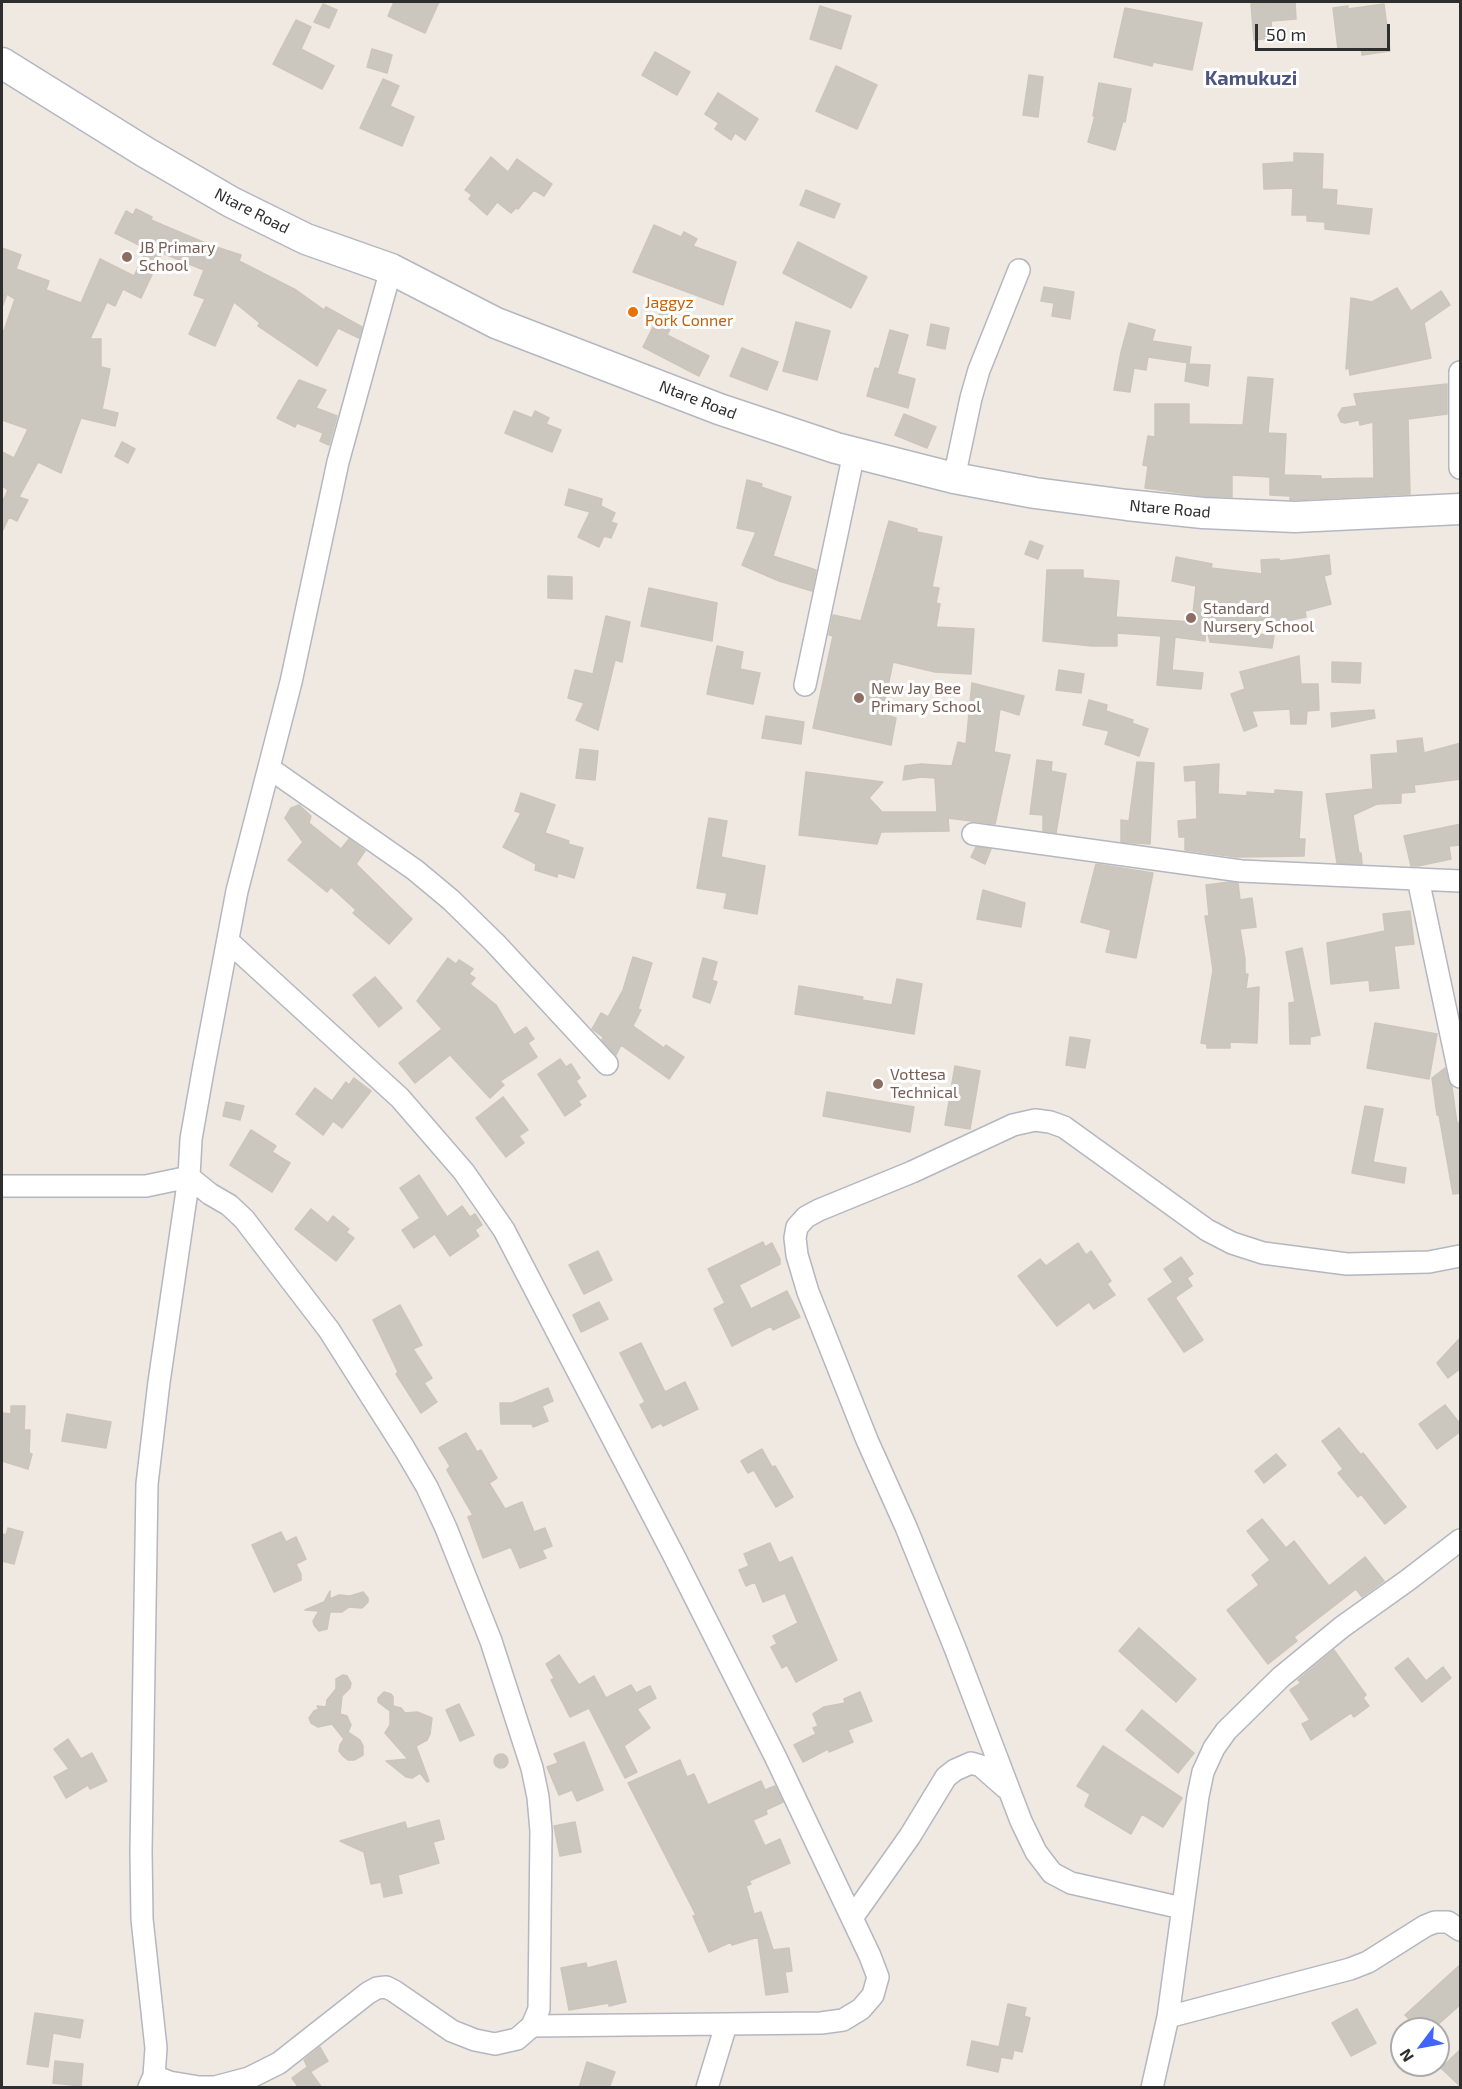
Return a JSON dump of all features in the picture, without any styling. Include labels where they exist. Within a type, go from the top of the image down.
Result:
[{"type":"main road","name":"Ntare Road","points":[[2,63],[145,152],[231,202],[306,239],[391,269],[496,322],[719,409],[854,453],[954,478],[1047,495],[1203,513],[1295,518],[1461,509]]},
{"type":"street","points":[[189,1177],[210,1194],[229,1204],[244,1219],[329,1330],[415,1467],[446,1528],[491,1641],[532,1767],[541,1831],[539,2009],[532,2026],[517,2039],[495,2044],[475,2040],[452,2031],[394,1991],[386,1987],[377,1988],[279,2063],[249,2078],[215,2087],[151,2082],[156,2048],[142,1919],[141,1851],[147,1484],[159,1382],[189,1177],[191,1139],[237,891],[291,682],[338,462],[391,269]]},
{"type":"street","points":[[954,478],[979,370],[1019,270]]},
{"type":"street","points":[[1461,372],[1461,468]]},
{"type":"street","points":[[805,685],[854,453]]},
{"type":"street","points":[[269,768],[414,870],[451,900],[495,943],[607,1064]]},
{"type":"street","points":[[972,834],[1241,871],[1461,881]]},
{"type":"street","points":[[1418,879],[1461,1077]]},
{"type":"street","points":[[228,941],[400,1098],[464,1172],[504,1230],[759,1724],[878,1977],[873,1995],[861,2009],[843,2020],[821,2023],[726,2025],[532,2026]]},
{"type":"street","points":[[1182,1908],[1071,1883],[1052,1873],[1036,1852],[1010,1792],[906,1527],[867,1440],[808,1292],[797,1255],[795,1238],[797,1227],[806,1217],[819,1210],[912,1172],[1013,1125],[1035,1120],[1064,1127],[1207,1230],[1232,1243],[1263,1253],[1347,1264],[1428,1262],[1461,1256]]},
{"type":"street","points":[[2,1186],[146,1186],[189,1177]]},
{"type":"street","points":[[1152,2088],[1168,2018],[1193,1822],[1203,1772],[1214,1748],[1227,1731],[1281,1677],[1342,1627],[1461,1540]]},
{"type":"street","points":[[852,1918],[910,1836],[946,1777],[971,1763],[981,1766],[1010,1792]]},
{"type":"street","points":[[1168,2018],[1350,1969],[1368,1962],[1425,1926],[1436,1922],[1448,1922],[1461,1930]]},
{"type":"street","points":[[707,2088],[726,2025]]},
{"type":"building","points":[[394,2],[439,2],[425,33],[388,16]]},
{"type":"building","points":[[1295,2],[1296,19],[1271,21],[1272,38],[1254,40],[1251,4]]},
{"type":"building","points":[[323,4],[337,10],[329,28],[314,22]]},
{"type":"building","points":[[1384,4],[1390,51],[1362,55],[1361,47],[1338,49],[1333,8],[1348,6],[1348,9]]},
{"type":"building","points":[[820,6],[851,16],[841,49],[810,39]]},
{"type":"building","points":[[1125,8],[1202,23],[1192,70],[1153,62],[1152,66],[1114,57]]},
{"type":"building","points":[[296,20],[311,27],[301,49],[334,66],[322,89],[273,64]]},
{"type":"building","points":[[372,49],[392,55],[387,73],[367,67]]},
{"type":"building","points":[[655,52],[690,72],[677,95],[642,75]]},
{"type":"building","points":[[836,66],[877,85],[857,129],[816,111]]},
{"type":"building","points":[[1029,75],[1043,77],[1038,117],[1023,115]]},
{"type":"building","points":[[383,79],[399,86],[390,106],[414,117],[402,146],[360,128]]},
{"type":"building","points":[[1099,83],[1131,89],[1125,122],[1123,121],[1115,150],[1088,142],[1095,116],[1093,116]]},
{"type":"building","points":[[718,93],[758,119],[745,140],[735,133],[731,140],[715,129],[719,123],[705,114]]},
{"type":"building","points":[[1294,153],[1323,154],[1322,189],[1337,190],[1336,205],[1372,209],[1369,234],[1325,229],[1325,222],[1307,221],[1307,215],[1292,215],[1293,188],[1264,189],[1263,164],[1294,162]]},
{"type":"building","points":[[491,157],[508,172],[517,159],[552,184],[544,196],[534,190],[518,209],[516,208],[511,213],[497,202],[487,215],[469,199],[472,195],[465,190]]},
{"type":"building","points":[[806,190],[840,204],[834,218],[800,205]]},
{"type":"building","points":[[136,209],[152,217],[151,220],[210,245],[241,255],[239,261],[296,290],[324,310],[326,307],[362,327],[359,338],[338,328],[317,366],[258,326],[260,323],[234,302],[215,346],[189,334],[205,299],[194,295],[204,270],[162,253],[141,298],[123,289],[115,306],[107,302],[90,339],[101,339],[101,367],[110,369],[102,409],[118,413],[115,426],[81,418],[61,473],[38,462],[19,497],[28,500],[17,521],[9,517],[3,530],[2,503],[8,490],[2,486],[2,452],[14,458],[28,429],[2,420],[2,336],[15,299],[7,294],[2,304],[2,248],[21,255],[16,269],[49,281],[46,290],[81,303],[100,259],[134,276],[147,249],[115,233],[126,211],[133,215]]},
{"type":"building","points":[[654,225],[681,237],[684,232],[697,239],[693,246],[736,262],[723,305],[633,272]]},
{"type":"building","points":[[798,242],[867,277],[851,308],[783,273]]},
{"type":"building","points":[[1044,287],[1074,292],[1070,319],[1052,316],[1054,303],[1041,301]]},
{"type":"building","points":[[1397,288],[1411,311],[1441,291],[1450,305],[1424,323],[1431,358],[1350,375],[1349,368],[1346,369],[1351,298],[1372,302]]},
{"type":"building","points":[[662,309],[677,316],[667,335],[709,356],[699,376],[643,347]]},
{"type":"building","points":[[796,322],[830,331],[817,380],[783,371]]},
{"type":"building","points":[[1129,323],[1155,330],[1152,341],[1191,347],[1189,363],[1148,357],[1146,370],[1134,368],[1130,392],[1114,390]]},
{"type":"building","points":[[931,324],[949,328],[945,349],[927,345]]},
{"type":"building","points":[[890,330],[908,335],[897,374],[915,379],[908,408],[867,396],[875,368],[879,369]]},
{"type":"building","points":[[742,348],[778,362],[767,390],[730,376]]},
{"type":"building","points":[[1187,364],[1210,365],[1208,386],[1185,381]]},
{"type":"building","points":[[1248,377],[1273,379],[1268,433],[1286,434],[1284,475],[1321,476],[1321,479],[1374,478],[1373,422],[1360,425],[1359,420],[1345,423],[1341,422],[1338,415],[1342,408],[1357,406],[1354,394],[1447,384],[1447,414],[1408,419],[1410,494],[1290,500],[1290,496],[1270,495],[1270,477],[1232,475],[1232,497],[1204,496],[1145,488],[1148,466],[1143,465],[1148,436],[1155,437],[1155,404],[1189,404],[1189,424],[1243,425]]},
{"type":"building","points":[[299,380],[326,390],[316,408],[337,416],[329,445],[320,441],[323,433],[297,423],[295,427],[277,418]]},
{"type":"building","points":[[514,411],[532,418],[535,411],[549,418],[546,424],[561,430],[552,452],[505,433]]},
{"type":"building","points":[[904,414],[936,427],[927,448],[895,435]]},
{"type":"building","points":[[122,442],[135,449],[128,463],[115,456]]},
{"type":"building","points":[[747,480],[791,497],[773,556],[816,570],[812,591],[779,581],[742,565],[756,532],[737,528]]},
{"type":"building","points":[[569,489],[602,499],[601,506],[615,513],[611,522],[617,524],[611,538],[604,536],[599,547],[578,537],[590,512],[565,505]]},
{"type":"building","points":[[889,521],[917,529],[917,532],[942,537],[932,587],[939,588],[936,603],[940,604],[936,627],[974,629],[971,674],[935,672],[893,662],[882,714],[896,718],[891,745],[813,728],[833,636],[829,635],[833,615],[861,621]]},
{"type":"building","points":[[1030,541],[1043,546],[1038,559],[1025,554]]},
{"type":"building","points":[[1329,555],[1331,574],[1324,576],[1331,604],[1305,611],[1306,617],[1236,631],[1274,636],[1272,648],[1210,642],[1206,625],[1205,641],[1175,637],[1172,670],[1203,673],[1201,689],[1157,685],[1161,636],[1117,633],[1117,646],[1043,641],[1047,570],[1083,570],[1083,578],[1119,581],[1116,617],[1192,622],[1196,586],[1172,581],[1176,557],[1212,564],[1211,568],[1262,574],[1261,560],[1279,559],[1280,561]]},
{"type":"building","points":[[548,576],[572,577],[572,599],[548,598]]},
{"type":"building","points":[[649,588],[717,603],[712,641],[641,626]]},
{"type":"building","points":[[606,616],[630,622],[622,662],[615,660],[598,730],[576,720],[584,703],[568,698],[575,670],[593,674]]},
{"type":"building","points":[[717,646],[743,652],[740,669],[760,673],[753,704],[707,694]]},
{"type":"building","points":[[1299,656],[1301,684],[1318,684],[1319,710],[1307,711],[1306,724],[1291,724],[1290,709],[1252,711],[1257,726],[1244,731],[1231,694],[1245,689],[1240,672]]},
{"type":"building","points":[[1332,662],[1361,663],[1360,683],[1332,682]]},
{"type":"building","points":[[1059,670],[1084,674],[1081,693],[1056,690]]},
{"type":"building","points":[[972,683],[1024,696],[1019,715],[1000,709],[994,752],[1010,755],[995,824],[948,818],[949,831],[881,832],[877,844],[799,835],[806,772],[883,782],[869,798],[882,812],[937,812],[935,778],[921,777],[903,780],[905,766],[921,764],[952,766],[958,742],[966,744]]},
{"type":"building","points":[[1089,700],[1107,705],[1106,711],[1133,720],[1132,723],[1148,729],[1139,756],[1105,744],[1109,731],[1083,725]]},
{"type":"building","points":[[1374,710],[1375,718],[1332,727],[1331,713]]},
{"type":"building","points":[[766,716],[804,722],[801,744],[762,738]]},
{"type":"building","points":[[1422,738],[1424,753],[1461,743],[1461,779],[1414,785],[1415,792],[1401,793],[1401,803],[1377,804],[1353,815],[1362,864],[1337,863],[1326,794],[1373,789],[1371,755],[1398,753],[1397,741]]},
{"type":"building","points":[[580,749],[598,751],[595,780],[576,778]]},
{"type":"building","points":[[1037,760],[1052,762],[1051,771],[1066,774],[1056,833],[1043,831],[1043,815],[1030,814]]},
{"type":"building","points":[[1137,762],[1154,763],[1150,844],[1121,842],[1121,820],[1129,821]]},
{"type":"building","points":[[1219,764],[1218,794],[1247,796],[1247,792],[1275,794],[1275,790],[1302,792],[1299,839],[1305,839],[1304,856],[1236,857],[1185,850],[1185,837],[1179,837],[1178,821],[1197,819],[1196,780],[1185,781],[1184,767]]},
{"type":"building","points":[[521,793],[555,805],[545,833],[583,848],[574,878],[558,873],[557,877],[535,870],[536,864],[503,847],[521,813],[515,811]]},
{"type":"building","points":[[299,805],[311,816],[309,823],[341,849],[349,839],[365,851],[356,864],[412,919],[389,944],[353,913],[356,910],[331,887],[327,892],[288,860],[303,842],[285,818],[291,808]]},
{"type":"building","points":[[709,818],[727,821],[721,857],[765,866],[757,914],[724,908],[727,893],[697,888]]},
{"type":"building","points":[[1461,824],[1461,845],[1449,846],[1451,859],[1411,866],[1404,836]]},
{"type":"building","points":[[976,847],[991,849],[985,864],[971,857]]},
{"type":"building","points":[[1096,864],[1153,873],[1136,958],[1106,952],[1111,930],[1081,922]]},
{"type":"building","points":[[1238,883],[1240,900],[1252,898],[1256,927],[1240,929],[1245,974],[1248,974],[1246,989],[1259,987],[1257,1043],[1230,1042],[1230,1048],[1207,1048],[1207,1044],[1201,1043],[1213,970],[1205,916],[1209,916],[1206,885]]},
{"type":"building","points":[[983,890],[1025,903],[1021,927],[977,919]]},
{"type":"building","points":[[1410,911],[1414,944],[1394,946],[1399,988],[1370,991],[1369,980],[1331,984],[1327,943],[1385,931],[1383,914]]},
{"type":"building","points":[[1302,948],[1320,1035],[1310,1037],[1310,1044],[1290,1044],[1289,1003],[1295,1002],[1286,952]]},
{"type":"building","points":[[633,957],[652,963],[638,1009],[641,1010],[633,1026],[664,1048],[666,1045],[684,1057],[669,1079],[621,1045],[616,1055],[602,1040],[603,1037],[592,1029],[601,1013],[608,1017],[623,990]]},
{"type":"building","points":[[448,958],[456,964],[459,960],[473,969],[469,974],[475,978],[470,984],[496,1005],[514,1035],[526,1027],[534,1039],[528,1043],[537,1057],[500,1081],[504,1085],[490,1098],[450,1055],[415,1083],[399,1063],[442,1029],[417,1001]]},
{"type":"building","points":[[703,958],[717,962],[712,980],[717,982],[710,1003],[693,997]]},
{"type":"building","points":[[375,977],[402,1008],[379,1027],[353,995]]},
{"type":"building","points":[[897,979],[922,984],[914,1034],[795,1014],[799,986],[863,997],[862,1000],[892,1005]]},
{"type":"building","points":[[1375,1023],[1437,1034],[1429,1079],[1367,1068]]},
{"type":"building","points":[[1070,1037],[1090,1040],[1085,1068],[1066,1065]]},
{"type":"building","points":[[560,1059],[566,1067],[571,1064],[580,1078],[576,1081],[586,1096],[578,1101],[581,1105],[565,1116],[538,1074]]},
{"type":"building","points":[[955,1066],[980,1071],[970,1129],[945,1125]]},
{"type":"building","points":[[1445,1068],[1452,1087],[1457,1123],[1461,1123],[1461,1193],[1453,1194],[1432,1078]]},
{"type":"building","points":[[354,1078],[371,1091],[342,1128],[333,1121],[323,1135],[296,1114],[315,1088],[332,1101],[346,1082],[349,1085]]},
{"type":"building","points":[[827,1092],[914,1107],[910,1132],[823,1116]]},
{"type":"building","points":[[503,1097],[528,1130],[519,1136],[524,1143],[506,1157],[476,1118]]},
{"type":"building","points":[[226,1102],[244,1106],[240,1120],[223,1116]]},
{"type":"building","points":[[1365,1106],[1383,1109],[1373,1162],[1406,1168],[1404,1183],[1352,1173]]},
{"type":"building","points":[[251,1130],[276,1146],[272,1152],[290,1163],[272,1192],[230,1165]]},
{"type":"building","points":[[419,1175],[447,1217],[462,1206],[470,1217],[475,1214],[482,1225],[475,1230],[479,1236],[450,1256],[435,1234],[414,1248],[402,1230],[420,1218],[400,1188]]},
{"type":"building","points":[[311,1209],[328,1223],[333,1216],[349,1229],[346,1232],[354,1238],[336,1261],[295,1229]]},
{"type":"building","points":[[763,1242],[765,1247],[772,1243],[780,1264],[739,1285],[751,1309],[787,1291],[800,1317],[773,1330],[771,1326],[732,1346],[714,1309],[725,1303],[708,1269]]},
{"type":"building","points":[[1078,1243],[1086,1255],[1091,1251],[1111,1281],[1107,1284],[1115,1295],[1094,1309],[1089,1302],[1057,1326],[1018,1276],[1040,1259],[1046,1266]]},
{"type":"building","points":[[598,1251],[612,1280],[584,1294],[569,1265]]},
{"type":"building","points":[[1181,1257],[1193,1274],[1187,1278],[1192,1286],[1176,1299],[1203,1340],[1184,1352],[1148,1299],[1173,1282],[1164,1269]]},
{"type":"building","points":[[599,1302],[608,1319],[581,1332],[573,1315]]},
{"type":"building","points":[[400,1305],[422,1345],[413,1349],[432,1378],[424,1383],[437,1402],[421,1413],[396,1374],[398,1372],[373,1320]]},
{"type":"building","points":[[1461,1337],[1461,1368],[1448,1378],[1437,1363]]},
{"type":"building","points":[[641,1343],[665,1392],[685,1382],[698,1409],[663,1426],[661,1423],[652,1428],[640,1405],[645,1402],[620,1353]]},
{"type":"building","points":[[548,1388],[553,1401],[542,1406],[548,1421],[533,1427],[532,1424],[501,1424],[500,1403],[512,1403]]},
{"type":"building","points":[[1445,1405],[1461,1425],[1461,1431],[1437,1449],[1419,1424]]},
{"type":"building","points":[[11,1406],[25,1406],[24,1430],[30,1430],[29,1453],[32,1454],[28,1469],[2,1461],[2,1413],[11,1414]]},
{"type":"building","points":[[67,1414],[111,1422],[106,1448],[62,1441]]},
{"type":"building","points":[[1339,1428],[1361,1455],[1363,1453],[1406,1507],[1385,1524],[1361,1494],[1358,1497],[1338,1473],[1343,1469],[1322,1441]]},
{"type":"building","points":[[466,1433],[477,1452],[481,1450],[497,1478],[489,1483],[505,1509],[522,1502],[534,1532],[545,1528],[552,1546],[542,1550],[546,1558],[520,1568],[511,1547],[483,1558],[468,1517],[473,1515],[447,1470],[450,1466],[439,1448]]},
{"type":"building","points":[[762,1449],[793,1497],[776,1507],[754,1470],[748,1473],[741,1461]]},
{"type":"building","points":[[1276,1454],[1286,1465],[1264,1483],[1255,1471]]},
{"type":"building","points":[[1262,1519],[1286,1548],[1294,1541],[1329,1586],[1365,1557],[1384,1581],[1362,1597],[1356,1589],[1294,1637],[1297,1641],[1268,1664],[1227,1610],[1259,1585],[1252,1575],[1270,1560],[1247,1531]]},
{"type":"building","points":[[8,1528],[23,1532],[14,1564],[2,1561],[2,1534],[6,1535]]},
{"type":"building","points":[[281,1532],[286,1542],[296,1537],[306,1559],[296,1564],[301,1580],[274,1592],[252,1545]]},
{"type":"building","points":[[770,1543],[779,1563],[792,1557],[837,1660],[796,1682],[787,1665],[782,1668],[771,1647],[777,1644],[773,1636],[798,1623],[785,1593],[763,1602],[755,1582],[746,1586],[739,1570],[749,1566],[744,1554]]},
{"type":"building","points":[[330,1591],[330,1599],[339,1595],[350,1596],[363,1592],[368,1602],[362,1608],[349,1607],[342,1612],[330,1612],[327,1629],[319,1631],[313,1621],[319,1611],[305,1610],[324,1602]]},
{"type":"building","points":[[1139,1628],[1196,1679],[1176,1702],[1119,1651]]},
{"type":"building","points":[[1334,1650],[1366,1695],[1363,1698],[1369,1706],[1354,1717],[1351,1713],[1311,1740],[1302,1724],[1310,1720],[1290,1690],[1301,1683],[1298,1680]]},
{"type":"building","points":[[559,1655],[579,1685],[594,1676],[606,1698],[631,1685],[636,1693],[650,1686],[656,1698],[637,1709],[650,1728],[624,1746],[637,1772],[625,1778],[589,1708],[570,1717],[551,1680],[554,1678],[546,1664]]},
{"type":"building","points":[[1408,1658],[1426,1681],[1443,1667],[1451,1678],[1422,1702],[1395,1668]]},
{"type":"building","points":[[343,1675],[347,1676],[351,1683],[350,1688],[342,1696],[340,1714],[347,1716],[351,1725],[348,1732],[360,1740],[363,1746],[363,1755],[354,1760],[348,1760],[339,1751],[344,1739],[332,1724],[318,1727],[311,1723],[309,1718],[314,1711],[319,1709],[317,1706],[326,1707],[327,1700],[336,1689],[336,1679]]},
{"type":"building","points":[[384,1692],[393,1697],[393,1706],[401,1708],[405,1713],[417,1712],[432,1718],[427,1740],[416,1746],[429,1781],[427,1782],[420,1773],[412,1778],[406,1777],[386,1761],[408,1759],[385,1733],[390,1725],[390,1711],[378,1702],[378,1698]]},
{"type":"building","points":[[860,1692],[872,1721],[848,1730],[853,1742],[829,1752],[828,1749],[803,1762],[794,1745],[816,1734],[813,1728],[818,1726],[813,1714],[824,1707],[845,1703],[844,1699]]},
{"type":"building","points":[[459,1704],[474,1735],[460,1741],[446,1710]]},
{"type":"building","points":[[1142,1710],[1194,1753],[1178,1773],[1126,1730]]},
{"type":"building","points":[[68,1739],[81,1759],[92,1753],[107,1781],[90,1789],[88,1785],[66,1798],[54,1777],[69,1769],[54,1749]]},
{"type":"building","points":[[584,1742],[603,1790],[577,1801],[572,1790],[559,1795],[547,1767],[558,1763],[554,1754]]},
{"type":"building","points":[[1103,1746],[1182,1798],[1163,1827],[1142,1814],[1131,1834],[1085,1806],[1090,1794],[1077,1786]]},
{"type":"building","points":[[498,1754],[504,1754],[508,1761],[504,1768],[498,1768],[494,1764],[494,1758]]},
{"type":"building","points":[[680,1760],[687,1777],[694,1774],[708,1805],[761,1781],[765,1790],[775,1786],[783,1802],[766,1810],[767,1814],[753,1820],[765,1846],[780,1839],[790,1863],[749,1881],[751,1884],[746,1886],[754,1914],[761,1912],[773,1950],[789,1948],[792,1971],[785,1972],[788,1992],[766,1995],[758,1937],[732,1945],[731,1942],[709,1952],[693,1916],[696,1915],[628,1783]]},
{"type":"building","points":[[439,1820],[444,1839],[433,1842],[439,1863],[398,1875],[402,1893],[384,1897],[381,1882],[371,1884],[364,1852],[340,1841],[405,1822],[407,1829]]},
{"type":"building","points":[[575,1822],[581,1852],[560,1856],[554,1826]]},
{"type":"building","points":[[616,1961],[626,2002],[569,2010],[561,1968],[586,1963],[587,1968]]},
{"type":"building","points":[[1461,1964],[1461,2004],[1446,2017],[1407,2017],[1405,2015]]},
{"type":"building","points":[[1008,2004],[1026,2008],[1024,2016],[1030,2018],[1022,2052],[1014,2050],[1012,2059],[1001,2057],[998,2072],[967,2065],[972,2041],[999,2047]]},
{"type":"building","points":[[1357,2009],[1376,2043],[1351,2056],[1332,2023]]},
{"type":"building","points":[[35,2013],[83,2020],[80,2038],[53,2033],[48,2067],[27,2064]]},
{"type":"building","points":[[320,2047],[328,2061],[310,2072],[304,2060]]},
{"type":"building","points":[[1461,2049],[1461,2087],[1450,2077],[1450,2059]]},
{"type":"building","points":[[55,2061],[83,2064],[81,2086],[53,2083]]},
{"type":"building","points":[[587,2062],[615,2072],[609,2088],[579,2088]]},
{"type":"building","points":[[307,2067],[322,2088],[299,2088],[292,2078]]},
{"type":"place","name":"JB Primary School","points":[[127,257]]},
{"type":"place","name":"Jaggyz Pork Conner","points":[[633,312]]},
{"type":"place","name":"Standard Nursery School","points":[[1191,618]]},
{"type":"place","name":"New Jay Bee Primary School","points":[[859,698]]},
{"type":"place","name":"Vottesa Technical","points":[[878,1084]]},
{"type":"district","name":"Kamukuzi","points":[[1251,78]]}]
